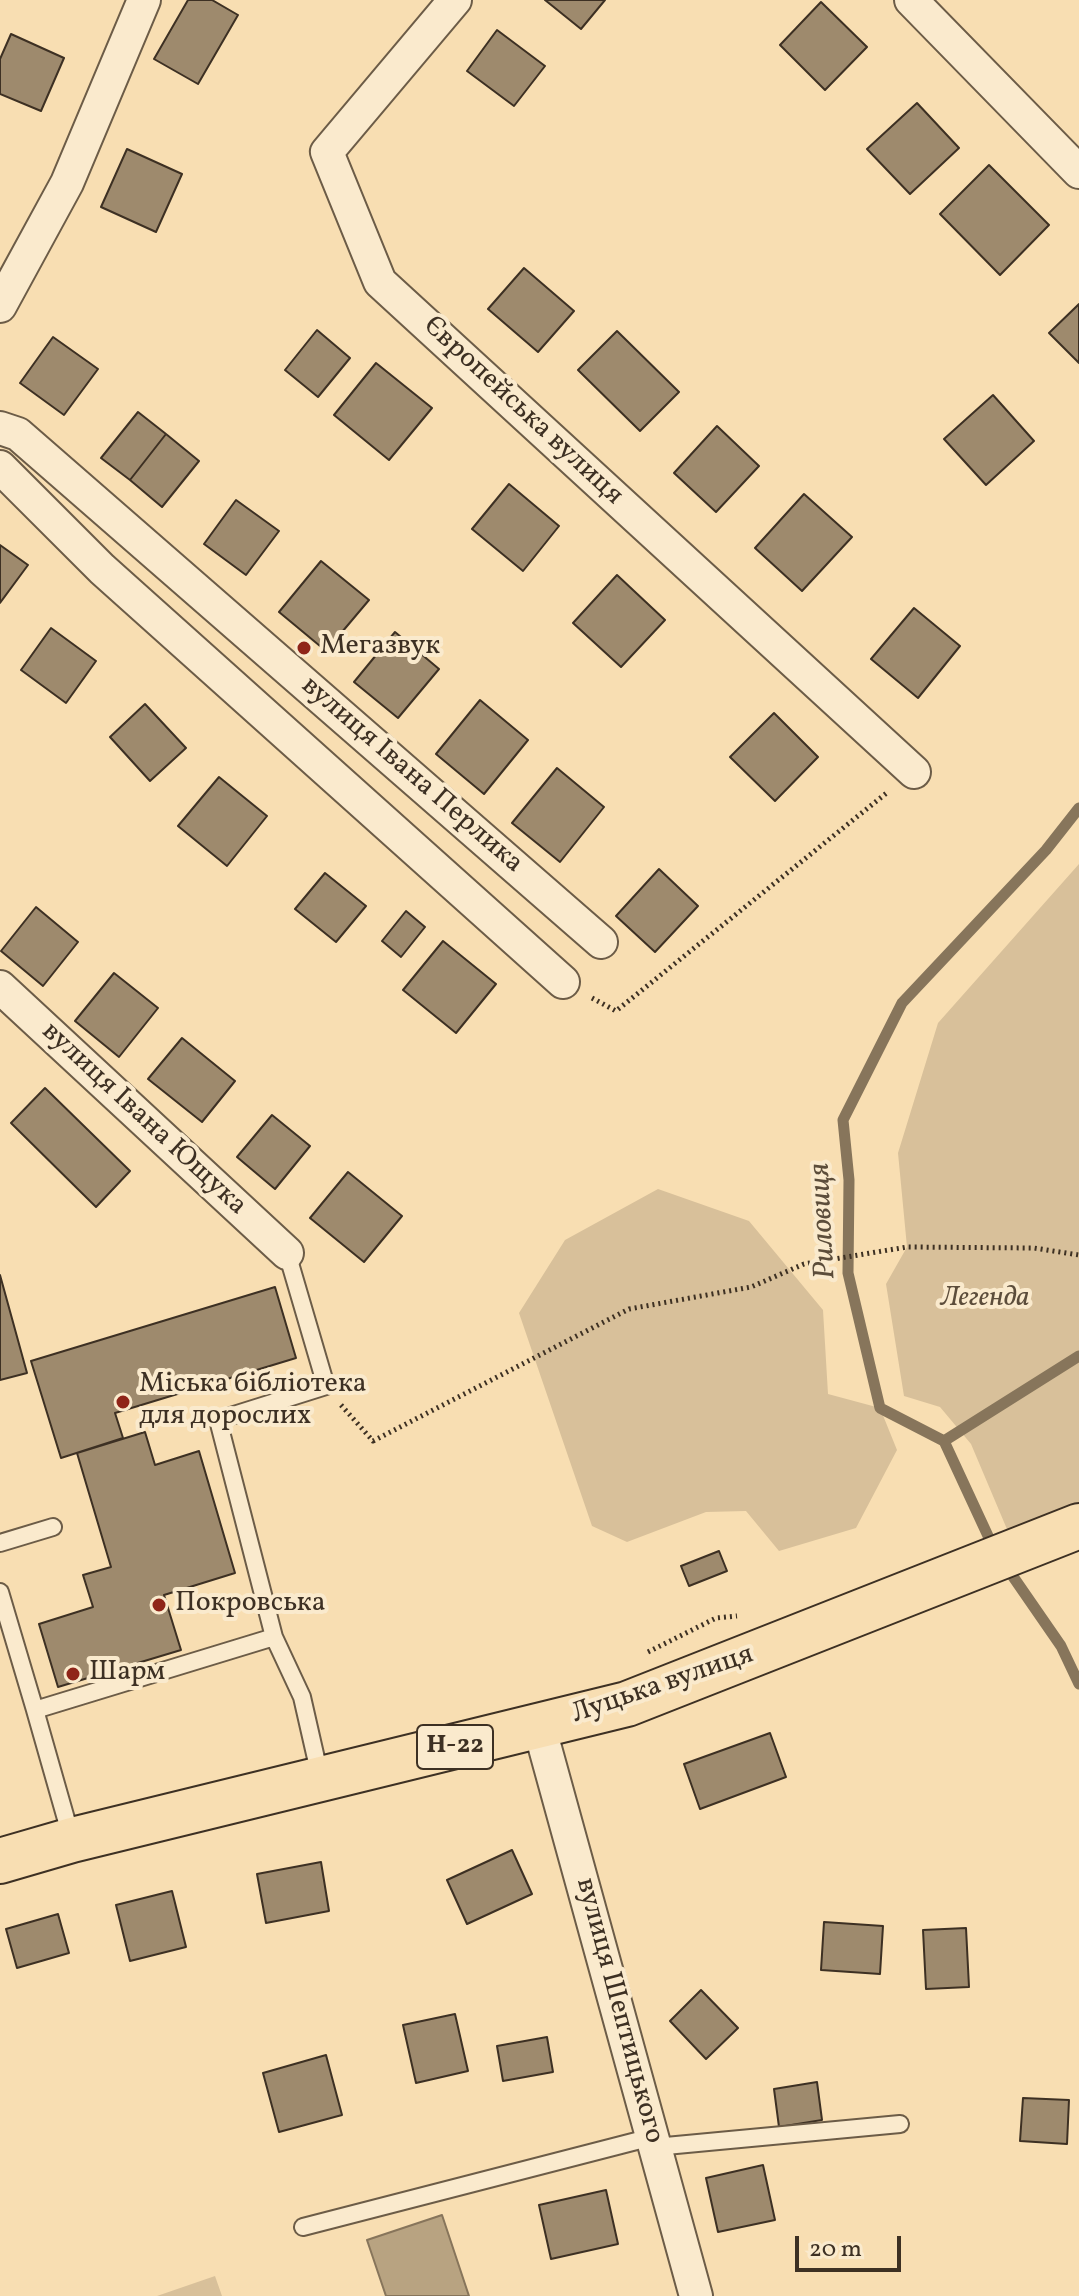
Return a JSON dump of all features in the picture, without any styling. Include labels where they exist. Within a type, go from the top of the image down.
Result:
[{"type":"main road","name":"Луцька вулиця","points":[[0,1861],[72,1840],[627,1704],[900,1600],[1064,1532]]},
{"type":"street","points":[[0,306],[67,183],[144,0]]},
{"type":"street","name":"Європейська вулиця","points":[[455,0],[327,152],[380,282],[914,772]]},
{"type":"street","points":[[911,0],[1079,172]]},
{"type":"street","name":"вулиця Івана Перлика","points":[[0,428],[18,434],[601,942]]},
{"type":"street","name":"вулиця Івана Перлика","points":[[0,467],[102,569],[563,982]]},
{"type":"street","name":"вулиця Івана Ющука","points":[[0,987],[287,1253]]},
{"type":"street","name":"вулиця Шептицького","points":[[539,1726],[696,2296]]},
{"type":"lane","points":[[287,1253],[326,1386],[218,1420],[274,1637],[302,1697],[322,1781]]},
{"type":"lane","points":[[0,1543],[53,1527]]},
{"type":"lane","points":[[0,1592],[72,1840]]},
{"type":"lane","points":[[35,1710],[274,1637]]},
{"type":"lane","points":[[303,2227],[654,2142],[900,2124]]},
{"type":"path","points":[[563,982],[616,1011],[914,772]]},
{"type":"path","points":[[326,1386],[373,1441],[629,1309],[751,1287],[804,1264],[907,1247],[1034,1248],[1079,1255]]},
{"type":"green space","name":"Легенда","points":[[1079,864],[1079,1509],[1012,1541],[971,1444],[940,1407],[904,1396],[886,1284],[907,1247],[898,1153],[938,1023]]},
{"type":"green space","points":[[658,1189],[749,1221],[823,1310],[828,1394],[880,1408],[897,1450],[856,1528],[779,1551],[746,1511],[706,1512],[627,1542],[592,1526],[519,1313],[565,1240]]},
{"type":"green space","points":[[215,2276],[222,2296],[157,2296]]},
{"type":"shaded area","points":[[442,2215],[469,2296],[386,2296],[367,2240]]},
{"type":"building","points":[[188,0],[212,0],[238,15],[198,84],[154,59]]},
{"type":"building","points":[[545,0],[605,0],[581,29]]},
{"type":"building","points":[[821,2],[867,47],[825,90],[780,45]]},
{"type":"building","points":[[497,30],[545,66],[514,106],[467,71]]},
{"type":"building","points":[[11,34],[64,58],[41,111],[0,94],[0,59]]},
{"type":"building","points":[[917,103],[959,148],[910,194],[867,149]]},
{"type":"building","points":[[127,149],[182,174],[156,232],[101,207]]},
{"type":"building","points":[[989,165],[1049,225],[1000,275],[940,214]]},
{"type":"building","points":[[524,268],[574,311],[538,352],[488,309]]},
{"type":"building","points":[[1079,304],[1079,363],[1049,333]]},
{"type":"building","points":[[317,330],[350,358],[318,397],[285,370]]},
{"type":"building","points":[[617,331],[679,392],[640,431],[578,370]]},
{"type":"building","points":[[53,337],[98,369],[64,415],[20,383]]},
{"type":"building","points":[[376,363],[432,408],[389,460],[334,415]]},
{"type":"building","points":[[993,395],[1034,441],[986,485],[944,439]]},
{"type":"building","points":[[138,412],[166,434],[130,480],[101,458]]},
{"type":"building","points":[[717,426],[759,466],[716,512],[674,473]]},
{"type":"building","points":[[166,434],[199,461],[162,507],[130,480]]},
{"type":"building","points":[[509,484],[559,526],[523,571],[472,529]]},
{"type":"building","points":[[804,494],[852,537],[802,591],[755,548]]},
{"type":"building","points":[[236,500],[279,531],[246,575],[204,544]]},
{"type":"building","points":[[0,545],[28,565],[0,603]]},
{"type":"building","points":[[321,561],[369,600],[326,651],[279,612]]},
{"type":"building","points":[[617,575],[665,620],[621,667],[573,623]]},
{"type":"building","points":[[914,608],[960,646],[918,698],[871,659]]},
{"type":"building","points":[[51,628],[96,661],[66,703],[21,670]]},
{"type":"building","points":[[395,632],[439,669],[398,718],[354,682]]},
{"type":"building","points":[[480,700],[528,740],[484,794],[436,754]]},
{"type":"building","points":[[145,704],[186,748],[150,781],[110,737]]},
{"type":"building","points":[[774,713],[818,757],[775,801],[730,757]]},
{"type":"building","points":[[557,768],[604,807],[560,862],[512,823]]},
{"type":"building","points":[[219,777],[267,816],[227,866],[178,826]]},
{"type":"building","points":[[659,869],[698,906],[655,952],[616,916]]},
{"type":"building","points":[[325,873],[366,906],[336,942],[295,909]]},
{"type":"building","points":[[36,907],[78,942],[43,986],[1,951]]},
{"type":"building","points":[[406,911],[425,927],[401,957],[382,941]]},
{"type":"building","points":[[443,941],[496,984],[456,1033],[403,990]]},
{"type":"building","points":[[114,973],[158,1008],[119,1057],[75,1021]]},
{"type":"building","points":[[182,1038],[235,1081],[202,1122],[148,1079]]},
{"type":"building","points":[[45,1088],[130,1171],[96,1207],[11,1123]]},
{"type":"building","points":[[272,1115],[310,1146],[275,1189],[237,1157]]},
{"type":"building","points":[[348,1172],[402,1216],[364,1262],[310,1218]]},
{"type":"building","points":[[0,1275],[27,1373],[0,1380]]},
{"type":"building","points":[[275,1287],[296,1358],[115,1413],[123,1438],[61,1458],[31,1361]]},
{"type":"building","points":[[145,1432],[155,1465],[199,1451],[235,1573],[164,1595],[181,1650],[58,1687],[39,1624],[93,1607],[83,1575],[111,1567],[77,1453]]},
{"type":"building","points":[[719,1551],[727,1571],[689,1586],[681,1566]]},
{"type":"building","points":[[770,1733],[786,1777],[700,1809],[684,1764]]},
{"type":"building","points":[[512,1850],[532,1894],[467,1924],[447,1880]]},
{"type":"building","points":[[321,1862],[329,1911],[266,1923],[257,1874]]},
{"type":"building","points":[[172,1891],[186,1947],[130,1961],[116,1905]]},
{"type":"building","points":[[58,1914],[69,1953],[17,1968],[6,1929]]},
{"type":"building","points":[[824,1922],[883,1926],[880,1974],[821,1970]]},
{"type":"building","points":[[966,1928],[969,1987],[926,1989],[923,1930]]},
{"type":"building","points":[[701,1990],[738,2028],[706,2059],[670,2021]]},
{"type":"building","points":[[455,2014],[468,2071],[416,2083],[403,2025]]},
{"type":"building","points":[[547,2037],[553,2072],[503,2081],[497,2046]]},
{"type":"building","points":[[326,2055],[342,2115],[279,2132],[263,2073]]},
{"type":"building","points":[[817,2082],[822,2120],[779,2127],[774,2089]]},
{"type":"building","points":[[1023,2098],[1069,2100],[1067,2144],[1020,2141]]},
{"type":"building","points":[[763,2165],[775,2220],[718,2232],[706,2178]]},
{"type":"building","points":[[606,2190],[618,2244],[551,2259],[539,2205]]},
{"type":"waterway","name":"Риловиця","points":[[995,1551],[944,1441],[880,1408],[848,1273],[849,1180],[843,1120],[902,1003],[1046,850],[1079,808]]},
{"type":"waterway","points":[[944,1441],[1079,1356]]},
{"type":"waterway","name":"Риловиця","points":[[1005,1565],[1061,1646],[1079,1684]]},
{"type":"place","name":"Мегазвук","points":[[304,648]]},
{"type":"place","name":"Міська бібліотека для дорослих","points":[[123,1402]]},
{"type":"place","name":"Покровська","points":[[159,1605]]},
{"type":"place","name":"Шарм","points":[[73,1674]]}]
